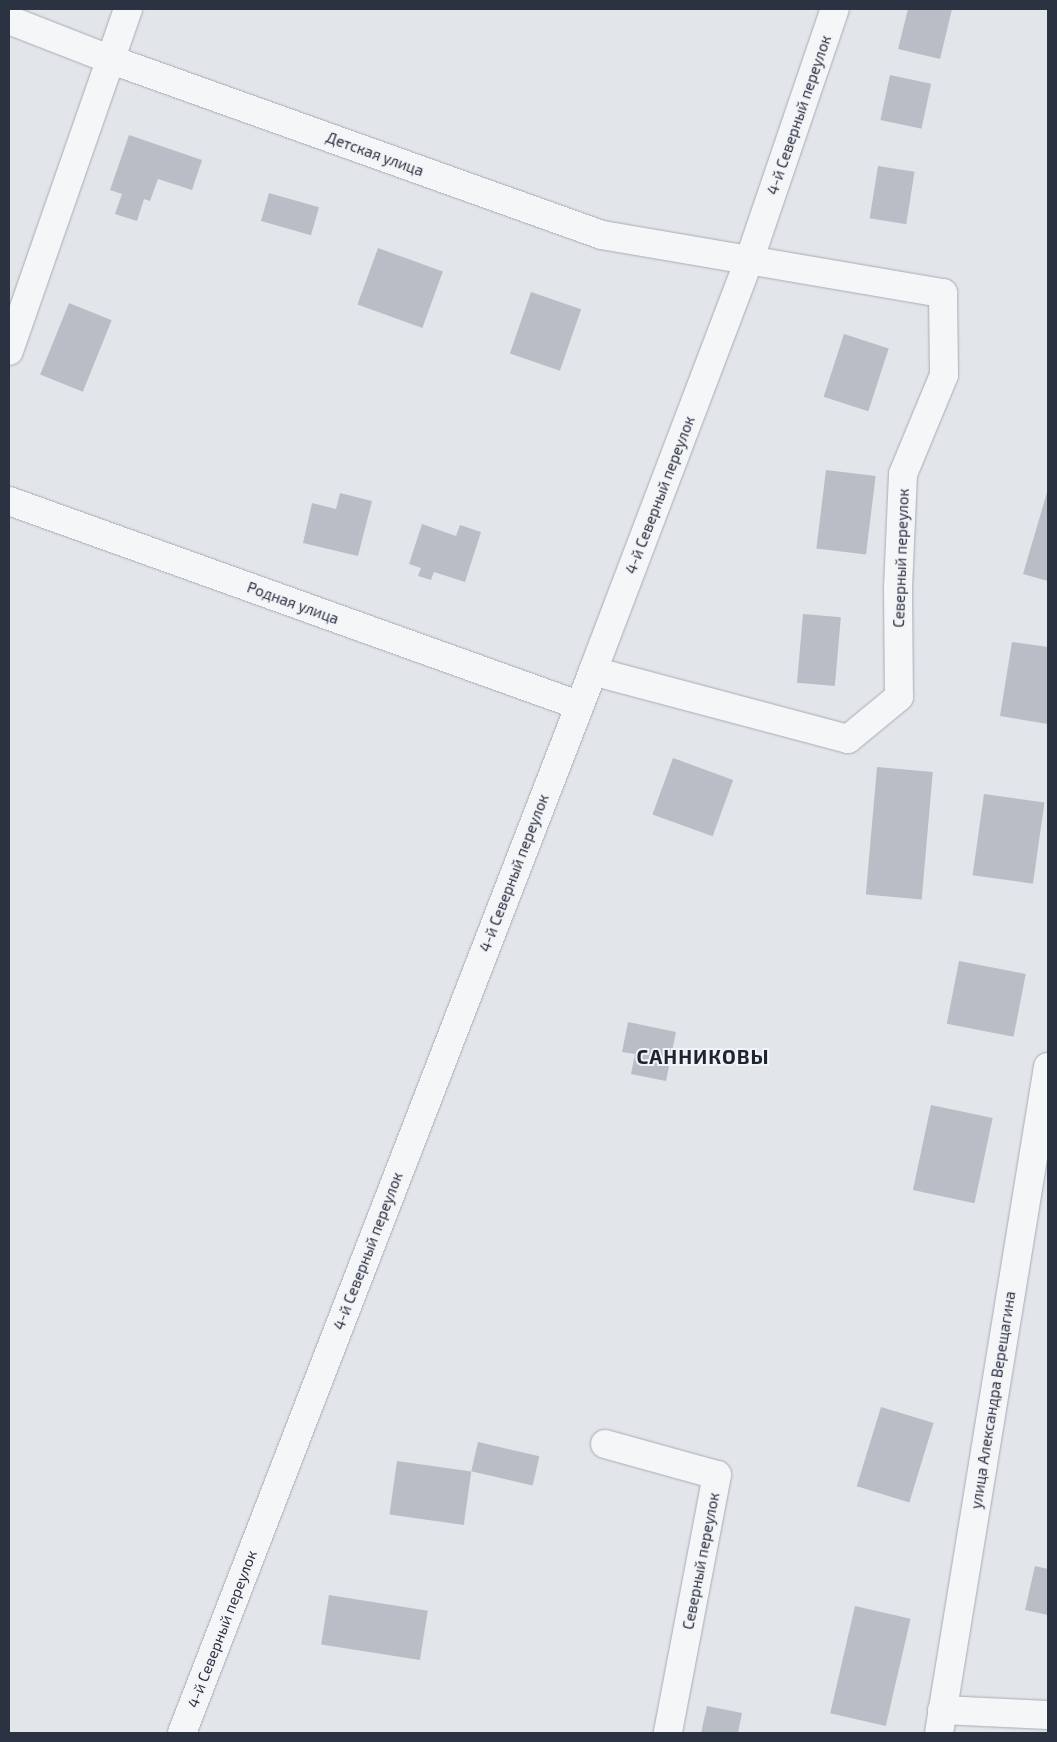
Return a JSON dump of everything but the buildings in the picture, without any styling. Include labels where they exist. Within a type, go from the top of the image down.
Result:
[{"type":"street","points":[[9,351],[109,59],[128,9]]},
{"type":"street","name":"4-й Северный переулок","points":[[182,1733],[578,705],[593,671],[749,261],[835,9]]},
{"type":"street","name":"Детская улица","points":[[9,20],[109,59],[602,235],[749,261]]},
{"type":"street","name":"Северный переулок","points":[[593,671],[848,739],[899,697],[898,588],[903,474],[944,375],[943,293],[749,261]]},
{"type":"street","name":"Родная улица","points":[[9,501],[578,705]]},
{"type":"street","name":"улица Александра Верещагина","points":[[941,1722],[1048,1067]]},
{"type":"street","name":"Северный переулок","points":[[605,1444],[717,1474],[668,1733]]},
{"type":"street","points":[[941,1722],[1048,1715]]},
{"type":"district","name":"САННИКОВЫ","points":[[703,1056]]}]
